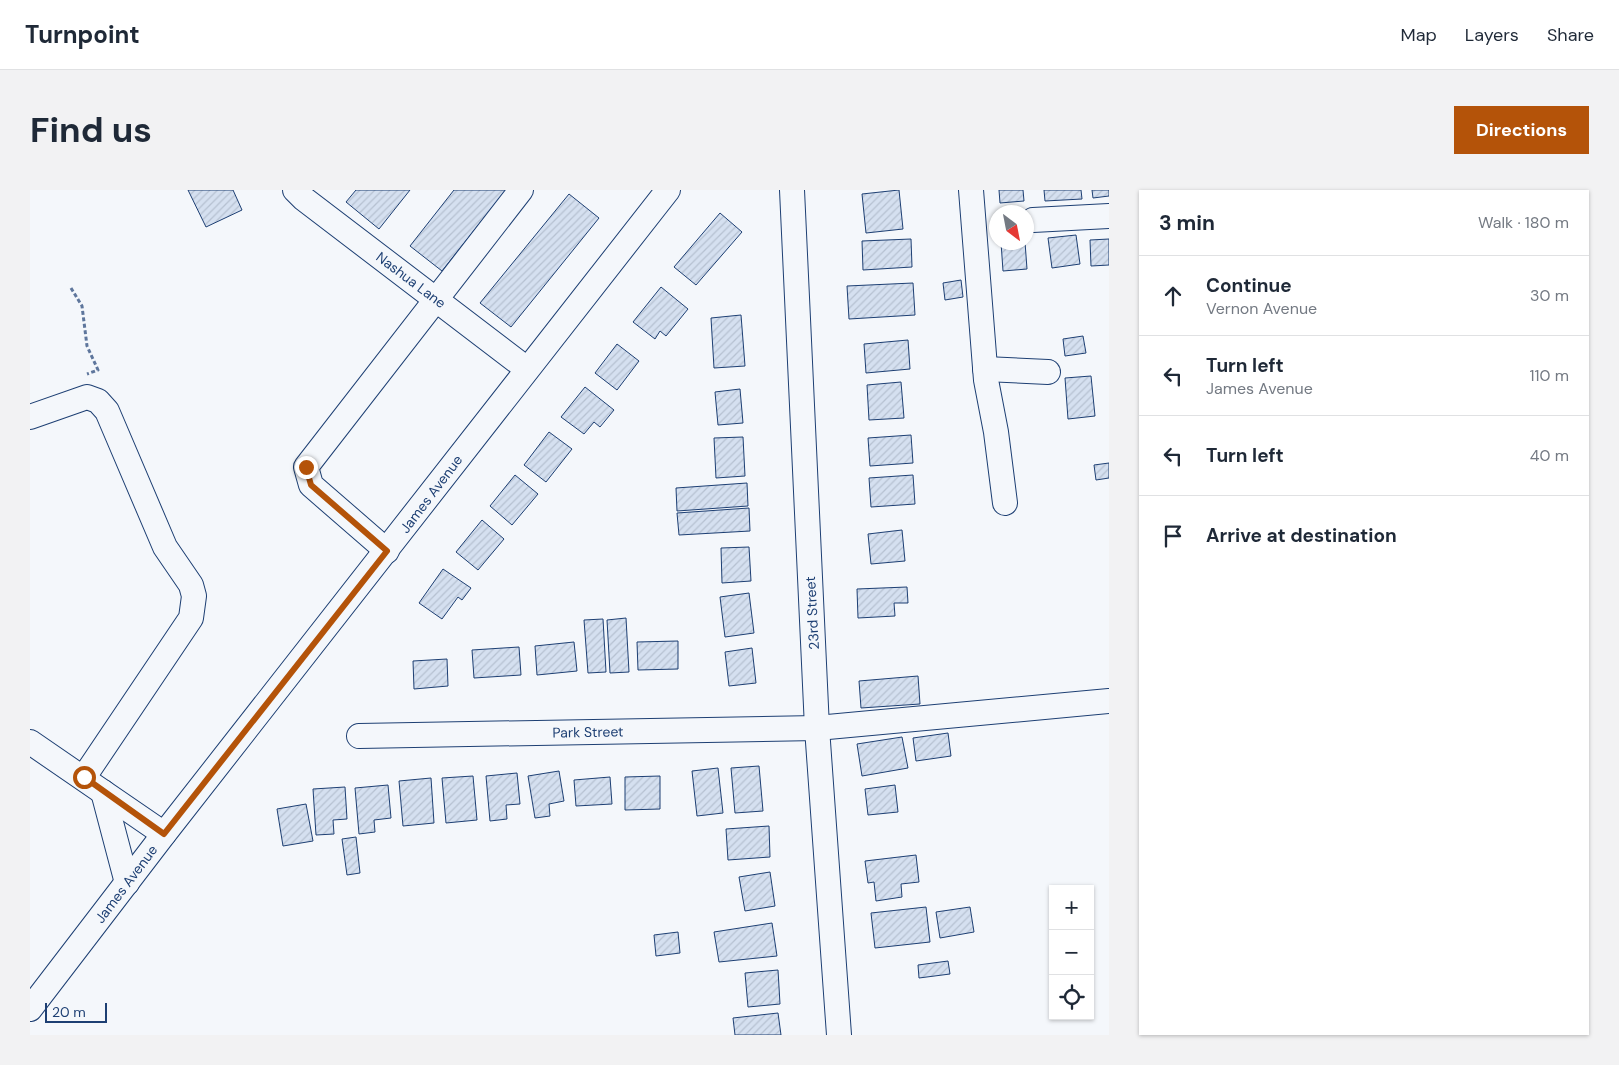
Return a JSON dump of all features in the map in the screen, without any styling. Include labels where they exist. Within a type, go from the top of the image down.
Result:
[{"type":"street","name":"Nashua Lane","points":[[295,190],[304,200],[527,368]]},
{"type":"street","points":[[387,551],[311,485],[306,467],[438,300],[521,190]]},
{"type":"street","name":"James Avenue","points":[[30,1009],[527,368],[668,190]]},
{"type":"street","name":"23rd Street","points":[[792,190],[817,728],[838,1035]]},
{"type":"street","points":[[972,190],[985,369],[1005,503]]},
{"type":"street","points":[[1034,220],[1109,216]]},
{"type":"street","points":[[985,369],[1048,372]]},
{"type":"street","points":[[30,417],[87,397],[98,400],[107,411],[165,547],[192,585],[194,596],[191,618],[84,777]]},
{"type":"street","name":"Park Street","points":[[359,736],[817,728],[1109,701]]},
{"type":"street","points":[[30,742],[84,777],[164,834]]},
{"type":"street","points":[[103,792],[127,883]]},
{"type":"path","points":[[71,288],[82,306],[87,346],[98,370],[81,376]]},
{"type":"building","points":[[188,190],[233,190],[242,210],[206,227]]},
{"type":"building","points":[[356,190],[410,190],[379,229],[346,202]]},
{"type":"building","points":[[454,190],[506,190],[442,271],[410,246]]},
{"type":"building","points":[[899,190],[903,229],[866,233],[862,194]]},
{"type":"building","points":[[999,190],[1023,190],[1024,201],[1000,203]]},
{"type":"building","points":[[1044,190],[1081,190],[1082,199],[1045,201]]},
{"type":"building","points":[[1092,190],[1109,190],[1109,196],[1093,198]]},
{"type":"building","points":[[569,194],[599,218],[511,327],[480,303]]},
{"type":"building","points":[[720,213],[742,232],[696,285],[674,267]]},
{"type":"building","points":[[1076,235],[1080,264],[1052,268],[1048,238]]},
{"type":"building","points":[[911,239],[912,267],[863,270],[862,241]]},
{"type":"building","points":[[1109,239],[1109,265],[1091,266],[1090,240]]},
{"type":"building","points":[[1002,250],[1026,250],[1027,269],[1003,271]]},
{"type":"building","points":[[961,280],[963,297],[945,300],[943,283]]},
{"type":"building","points":[[913,283],[915,315],[849,319],[847,286]]},
{"type":"building","points":[[661,287],[688,309],[666,336],[660,331],[655,339],[633,322]]},
{"type":"building","points":[[741,315],[745,366],[714,368],[711,318]]},
{"type":"building","points":[[1083,336],[1086,353],[1065,356],[1063,339]]},
{"type":"building","points":[[908,340],[910,369],[866,373],[864,344]]},
{"type":"building","points":[[617,344],[639,361],[617,390],[595,373]]},
{"type":"building","points":[[1091,376],[1095,416],[1068,419],[1065,378]]},
{"type":"building","points":[[901,382],[904,418],[869,420],[867,385]]},
{"type":"building","points":[[585,387],[614,410],[600,427],[594,422],[584,434],[561,417]]},
{"type":"building","points":[[740,389],[743,423],[718,425],[715,392]]},
{"type":"building","points":[[549,432],[572,449],[546,482],[524,465]]},
{"type":"building","points":[[911,435],[913,463],[870,466],[868,438]]},
{"type":"building","points":[[743,437],[745,476],[716,478],[714,438]]},
{"type":"building","points":[[1109,463],[1109,478],[1096,480],[1094,465]]},
{"type":"building","points":[[515,475],[538,494],[512,525],[490,506]]},
{"type":"building","points":[[913,475],[915,504],[871,507],[869,478]]},
{"type":"building","points":[[747,483],[748,506],[677,511],[676,488]]},
{"type":"building","points":[[749,508],[750,531],[679,535],[677,513]]},
{"type":"building","points":[[482,520],[504,539],[478,570],[456,552]]},
{"type":"building","points":[[902,530],[905,561],[871,564],[868,534]]},
{"type":"building","points":[[749,547],[751,581],[722,583],[721,548]]},
{"type":"building","points":[[443,569],[471,588],[462,600],[458,597],[442,619],[419,603]]},
{"type":"building","points":[[907,587],[908,603],[894,603],[895,616],[858,618],[857,589]]},
{"type":"building","points":[[749,593],[754,633],[725,637],[720,597]]},
{"type":"building","points":[[626,618],[629,672],[610,673],[607,620]]},
{"type":"building","points":[[603,619],[606,672],[588,673],[584,620]]},
{"type":"building","points":[[678,641],[678,669],[638,670],[637,642]]},
{"type":"building","points":[[574,642],[577,671],[537,675],[535,646]]},
{"type":"building","points":[[519,647],[521,675],[474,678],[472,650]]},
{"type":"building","points":[[752,648],[756,683],[729,686],[725,652]]},
{"type":"building","points":[[447,659],[448,686],[414,689],[413,661]]},
{"type":"building","points":[[918,676],[920,704],[861,708],[859,681]]},
{"type":"building","points":[[948,733],[951,756],[916,761],[913,738]]},
{"type":"building","points":[[902,737],[908,768],[862,776],[857,744]]},
{"type":"building","points":[[759,766],[763,811],[735,813],[731,768]]},
{"type":"building","points":[[718,768],[723,813],[697,816],[692,771]]},
{"type":"building","points":[[559,771],[564,801],[549,804],[550,816],[535,818],[528,776]]},
{"type":"building","points":[[517,773],[520,804],[506,805],[507,819],[490,821],[486,776]]},
{"type":"building","points":[[473,776],[477,820],[446,823],[442,778]]},
{"type":"building","points":[[660,776],[660,809],[625,810],[625,777]]},
{"type":"building","points":[[610,777],[612,804],[576,806],[574,780]]},
{"type":"building","points":[[431,778],[434,823],[403,826],[399,781]]},
{"type":"building","points":[[388,785],[391,818],[374,820],[375,832],[359,834],[355,788]]},
{"type":"building","points":[[895,785],[898,812],[868,815],[865,789]]},
{"type":"building","points":[[345,787],[347,819],[333,820],[334,834],[316,835],[313,789]]},
{"type":"building","points":[[306,804],[313,841],[283,846],[277,809]]},
{"type":"building","points":[[769,826],[770,857],[728,860],[726,829]]},
{"type":"building","points":[[356,837],[360,873],[347,875],[342,839]]},
{"type":"building","points":[[916,855],[919,882],[901,884],[902,897],[876,901],[874,882],[868,883],[865,861]]},
{"type":"building","points":[[770,872],[775,906],[745,911],[739,877]]},
{"type":"building","points":[[926,907],[930,942],[875,948],[871,913]]},
{"type":"building","points":[[970,907],[974,932],[940,938],[936,912]]},
{"type":"building","points":[[772,923],[777,956],[719,962],[714,932]]},
{"type":"building","points":[[678,932],[680,953],[656,956],[654,935]]},
{"type":"building","points":[[948,961],[950,974],[919,978],[918,965]]},
{"type":"building","points":[[778,970],[780,1004],[748,1007],[745,973]]},
{"type":"building","points":[[778,1013],[781,1035],[735,1035],[733,1018]]},
{"type":"route","points":[[84,777],[164,834],[387,551],[311,485],[306,467]]}]
